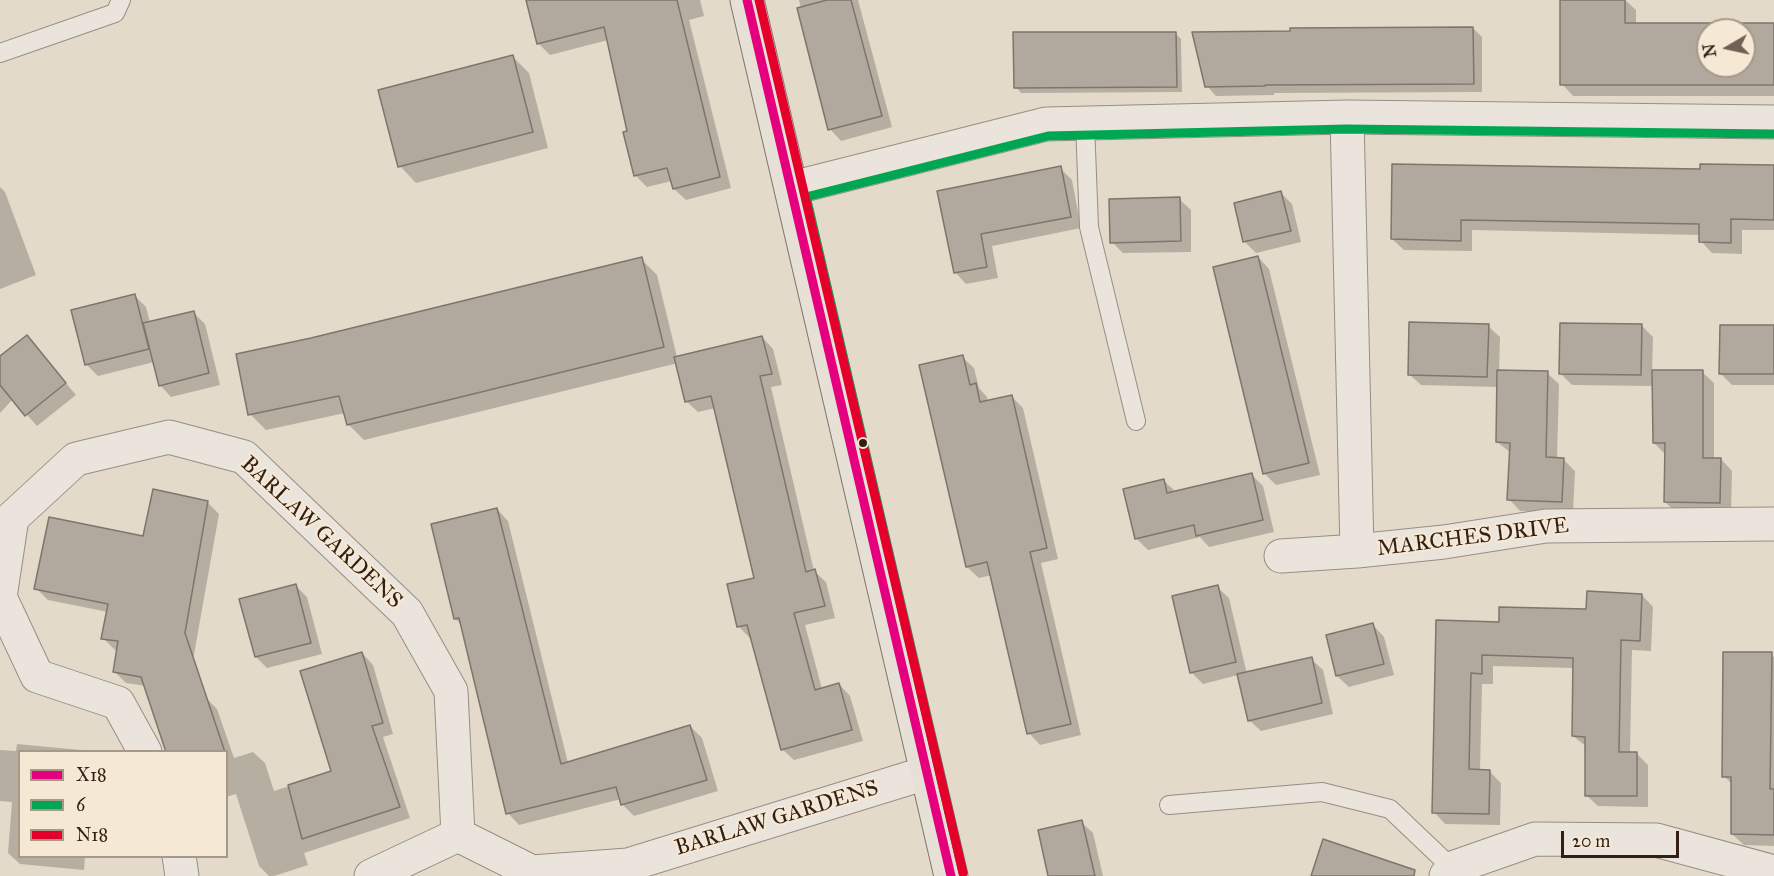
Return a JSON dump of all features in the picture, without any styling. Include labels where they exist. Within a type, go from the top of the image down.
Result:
[{"type":"main road","points":[[747,0],[951,876]]},
{"type":"street","points":[[792,188],[1046,124],[1347,117],[1774,122]]},
{"type":"street","points":[[1347,117],[1356,551]]},
{"type":"street","name":"BARLAW GARDENS","points":[[144,750],[118,703],[37,676],[6,622],[0,597],[12,518],[76,459],[169,437],[244,457],[406,613],[451,691],[458,836],[532,872],[628,865],[926,773]]},
{"type":"street","name":"MARCHES DRIVE","points":[[1281,556],[1444,542],[1546,526],[1774,524]]},
{"type":"street","points":[[371,876],[458,836]]},
{"type":"street","points":[[1449,872],[1535,838],[1656,840],[1774,872]]},
{"type":"street","points":[[179,858],[182,876]]},
{"type":"lane","points":[[0,53],[115,13],[121,0]]},
{"type":"lane","points":[[1085,123],[1089,227],[1136,421]]},
{"type":"lane","points":[[1169,805],[1322,792],[1390,809],[1449,872]]},
{"type":"building","points":[[526,0],[677,0],[720,177],[673,189],[667,168],[634,176],[623,132],[627,131],[604,27],[537,44]]},
{"type":"building","points":[[827,0],[851,0],[882,116],[828,130],[797,8]]},
{"type":"building","points":[[1560,0],[1625,0],[1625,23],[1696,23],[1696,78],[1756,78],[1756,23],[1774,23],[1774,85],[1560,85]]},
{"type":"building","points":[[1473,27],[1474,84],[1205,87],[1192,32],[1290,31],[1290,28]]},
{"type":"building","points":[[1013,32],[1176,32],[1177,87],[1014,88]]},
{"type":"building","points":[[513,55],[533,132],[398,167],[378,90]]},
{"type":"building","points":[[1392,164],[1700,169],[1700,164],[1774,165],[1774,220],[1731,219],[1731,243],[1699,242],[1699,224],[1461,220],[1461,241],[1391,239]]},
{"type":"building","points":[[1061,166],[1071,217],[981,234],[987,267],[954,273],[937,191]]},
{"type":"building","points":[[1281,191],[1291,231],[1243,242],[1234,203]]},
{"type":"building","points":[[1180,197],[1181,241],[1110,243],[1109,199]]},
{"type":"building","points":[[1258,256],[1309,463],[1263,474],[1213,267]]},
{"type":"building","points":[[642,257],[664,347],[347,425],[339,396],[248,415],[236,354],[311,338]]},
{"type":"building","points":[[135,294],[149,349],[85,365],[71,310]]},
{"type":"building","points":[[194,311],[209,373],[159,386],[143,323]]},
{"type":"building","points":[[1409,322],[1489,324],[1487,377],[1408,375]]},
{"type":"building","points":[[1560,323],[1642,324],[1641,375],[1559,374]]},
{"type":"building","points":[[1720,325],[1774,325],[1774,374],[1719,374]]},
{"type":"building","points":[[27,335],[66,383],[25,416],[0,385],[0,356]]},
{"type":"building","points":[[762,336],[772,374],[760,376],[806,572],[815,569],[825,606],[794,613],[815,690],[839,683],[852,730],[781,750],[747,625],[737,627],[727,584],[754,578],[711,396],[685,402],[674,357]]},
{"type":"building","points":[[963,355],[970,385],[976,383],[980,402],[1012,395],[1047,548],[1030,552],[1071,724],[1027,734],[987,562],[966,567],[919,365]]},
{"type":"building","points":[[1497,370],[1548,371],[1546,457],[1564,458],[1562,502],[1507,500],[1510,443],[1496,442]]},
{"type":"building","points":[[1652,370],[1703,370],[1703,458],[1721,458],[1720,503],[1664,502],[1665,443],[1653,443]]},
{"type":"building","points":[[1252,473],[1263,520],[1196,536],[1194,525],[1135,539],[1123,489],[1164,479],[1167,493]]},
{"type":"building","points":[[153,489],[208,501],[185,633],[224,750],[165,750],[141,677],[113,672],[118,641],[101,639],[108,604],[34,589],[49,517],[143,536]]},
{"type":"building","points":[[497,508],[561,764],[690,725],[707,780],[621,805],[616,787],[506,814],[459,618],[454,619],[431,524]]},
{"type":"building","points":[[296,584],[311,643],[255,657],[239,599]]},
{"type":"building","points":[[1218,585],[1236,662],[1190,673],[1172,596]]},
{"type":"building","points":[[1587,591],[1642,594],[1640,641],[1621,640],[1619,752],[1637,752],[1637,796],[1585,796],[1585,737],[1572,736],[1573,658],[1482,655],[1482,674],[1471,673],[1469,769],[1490,770],[1489,814],[1432,813],[1436,620],[1499,622],[1499,607],[1586,609]]},
{"type":"building","points":[[1373,623],[1384,664],[1336,676],[1326,635]]},
{"type":"building","points":[[362,652],[383,723],[372,726],[400,807],[302,839],[288,785],[331,771],[300,671]]},
{"type":"building","points":[[1723,652],[1772,652],[1770,789],[1774,789],[1774,835],[1731,834],[1731,777],[1722,777]]},
{"type":"building","points":[[1312,657],[1322,703],[1248,721],[1237,674]]},
{"type":"building","points":[[1082,820],[1095,876],[1048,876],[1038,830]]},
{"type":"building","points":[[1323,839],[1415,870],[1414,876],[1311,876]]},
{"type":"transit line","name":"X18","points":[[747,0],[951,876]]},
{"type":"transit line","name":"N18","points":[[759,0],[963,873]]},
{"type":"transit line","name":"6","points":[[963,873],[806,197],[1048,136],[1347,129],[1774,134]]}]
